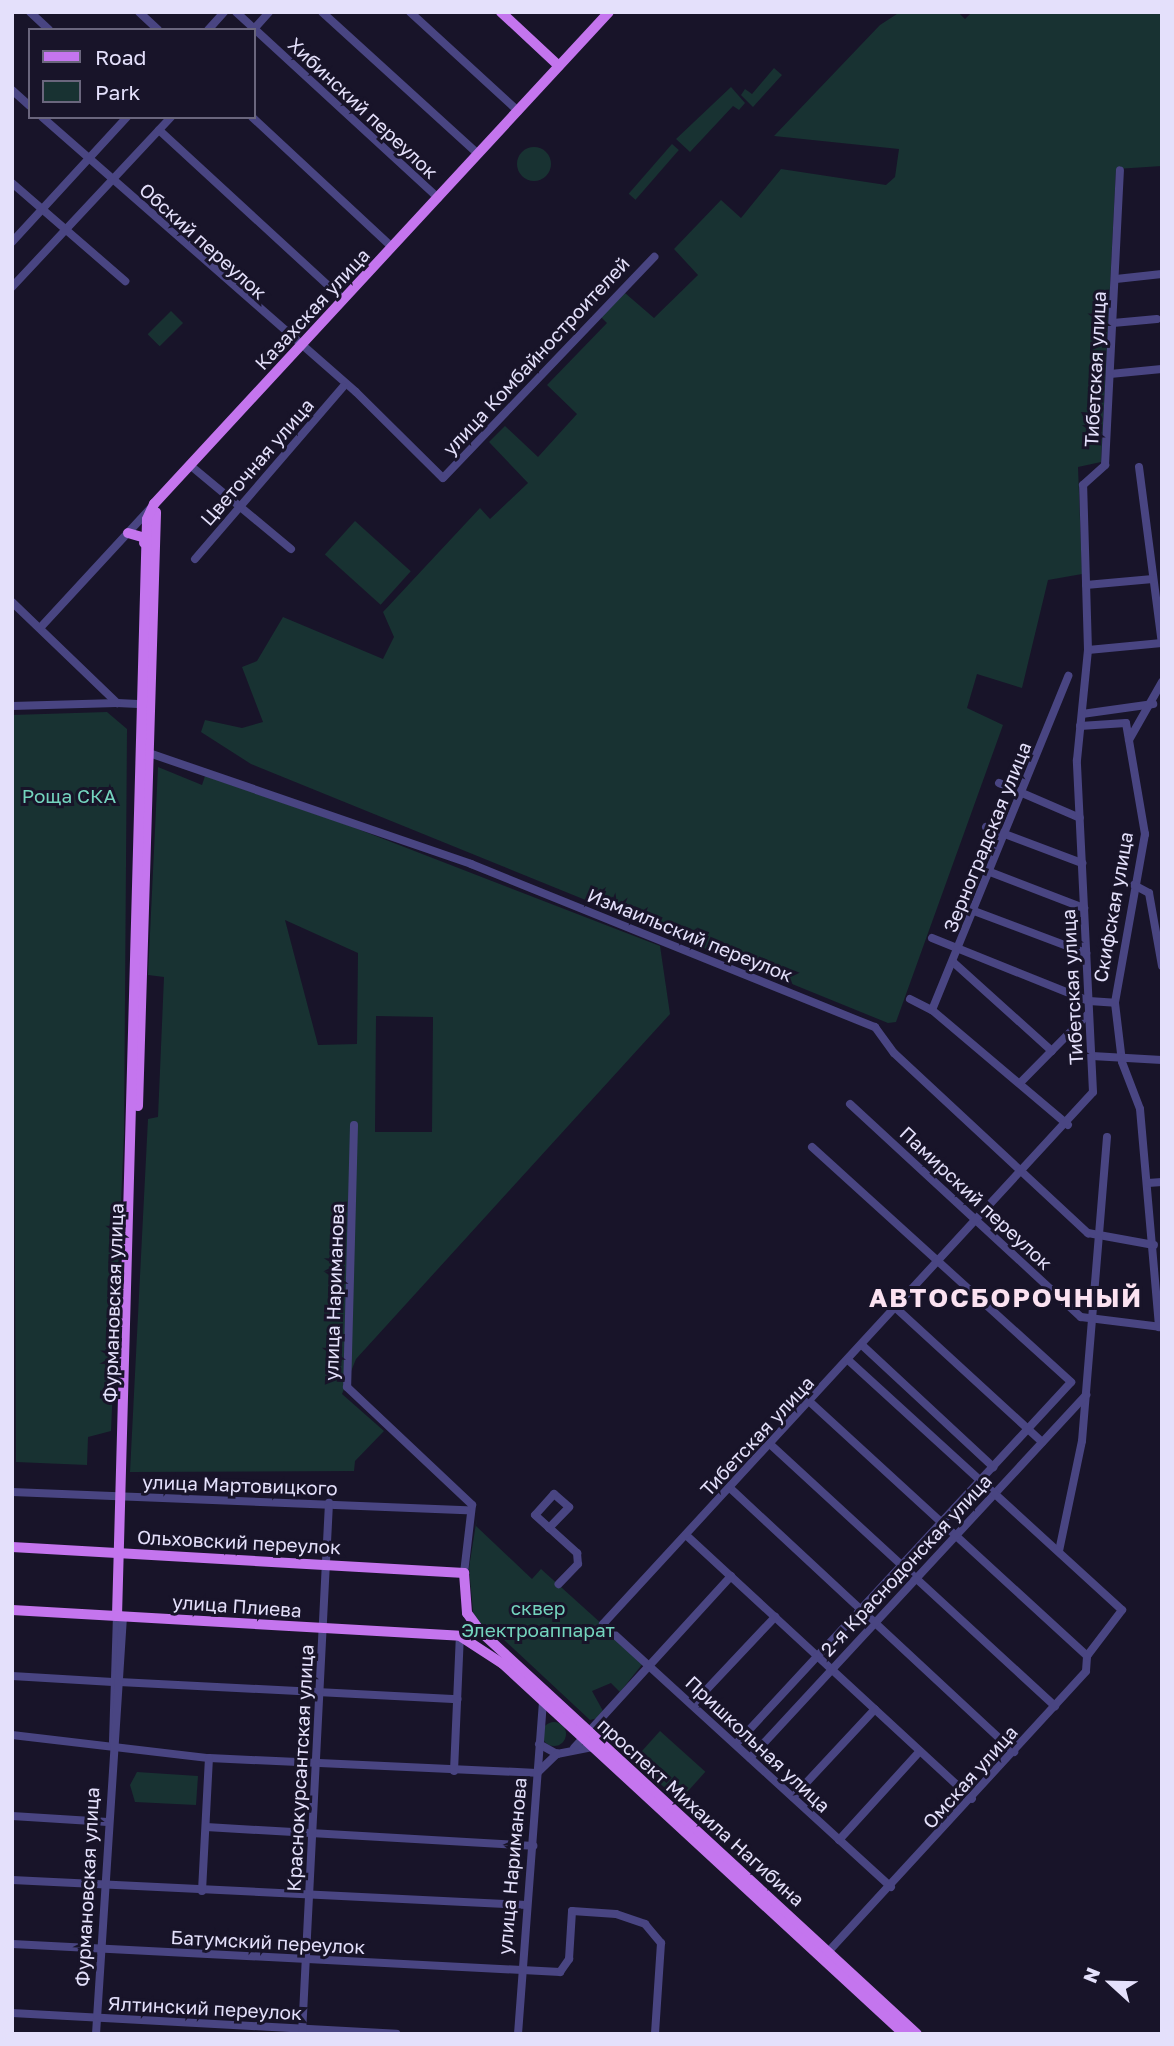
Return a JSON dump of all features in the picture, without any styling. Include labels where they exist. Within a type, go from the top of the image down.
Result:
[{"type":"main road","points":[[501,12],[559,66]]},
{"type":"main road","name":"Казахская улица","points":[[154,504],[605,14]]},
{"type":"main road","points":[[143,864],[149,753],[154,520],[176,483]]},
{"type":"main road","points":[[143,864],[136,753],[144,541],[154,504]]},
{"type":"main road","points":[[128,533],[144,541]]},
{"type":"main road","points":[[140,648],[152,649]]},
{"type":"main road","points":[[136,753],[149,753]]},
{"type":"main road","name":"Фурмановская улица","points":[[120,1616],[143,864]]},
{"type":"main road","name":"Ольховский переулок","points":[[12,1547],[464,1573]]},
{"type":"main road","name":"проспект Михаила Нагибина","points":[[464,1573],[467,1613],[580,1729],[917,2034]]},
{"type":"main road","name":"улица Плиева","points":[[12,1610],[460,1636]]},
{"type":"main road","name":"проспект Михаила Нагибина","points":[[460,1636],[491,1654],[559,1716],[580,1729],[592,1747],[904,2034]]},
{"type":"street","points":[[30,12],[47,28]]},
{"type":"street","points":[[139,12],[156,28]]},
{"type":"street","points":[[210,28],[224,12]]},
{"type":"street","name":"Хибинский переулок","points":[[236,12],[252,28]]},
{"type":"street","points":[[254,28],[269,12]]},
{"type":"street","points":[[322,12],[478,154]]},
{"type":"street","points":[[410,12],[518,111]]},
{"type":"street","name":"Хибинский переулок","points":[[256,32],[438,198]]},
{"type":"street","points":[[12,90],[28,104]]},
{"type":"street","name":"Обский переулок","points":[[44,119],[343,387],[356,392],[443,478]]},
{"type":"street","points":[[12,242],[125,119]]},
{"type":"street","points":[[12,287],[16,277],[65,231],[169,119]]},
{"type":"street","points":[[254,119],[392,247]]},
{"type":"street","points":[[159,131],[344,300]]},
{"type":"street","name":"Тибетская улица","points":[[603,1624],[979,1222],[1068,1125],[1093,1092],[1080,818],[1080,726],[1088,650],[1083,485],[1105,465],[1121,170]]},
{"type":"street","points":[[12,183],[125,281]]},
{"type":"street","name":"улица Комбайностроителей","points":[[443,478],[653,257]]},
{"type":"street","points":[[1116,279],[1162,274]]},
{"type":"street","points":[[1113,323],[1157,320]]},
{"type":"street","points":[[1110,374],[1162,369]]},
{"type":"street","name":"Цветочная улица","points":[[195,559],[235,507],[343,387]]},
{"type":"street","points":[[191,466],[235,507],[290,549]]},
{"type":"street","points":[[1088,650],[1162,644],[1139,467]]},
{"type":"street","name":"Казахская улица","points":[[40,628],[154,504]]},
{"type":"street","points":[[1086,585],[1153,579]]},
{"type":"street","points":[[12,602],[117,703]]},
{"type":"street","name":"Зерноградская улица","points":[[932,1010],[1068,676]]},
{"type":"street","points":[[1129,740],[1153,704],[1162,682]]},
{"type":"street","points":[[12,706],[138,704]]},
{"type":"street","points":[[1082,714],[1153,704]]},
{"type":"street","points":[[1080,726],[1121,720],[1129,740]]},
{"type":"street","name":"Скифская улица","points":[[1129,740],[1145,834],[1115,1003],[1122,1062],[1140,1109],[1160,1327]]},
{"type":"street","name":"Измаильский переулок","points":[[149,753],[471,864],[876,1027],[894,1053],[1098,1237]]},
{"type":"street","points":[[999,783],[1021,795],[1080,818]]},
{"type":"street","points":[[986,827],[1082,863]]},
{"type":"street","points":[[989,872],[1084,908]]},
{"type":"street","points":[[1134,886],[1149,893],[1162,966]]},
{"type":"street","points":[[974,911],[1086,953]]},
{"type":"street","points":[[932,938],[1088,1001],[1115,1003]]},
{"type":"street","points":[[953,962],[1052,1051]]},
{"type":"street","points":[[910,999],[932,1010],[1068,1125]]},
{"type":"street","points":[[1020,1083],[1089,1013]]},
{"type":"street","points":[[1092,1056],[1122,1062],[1162,1060]]},
{"type":"street","name":"Памирский переулок","points":[[850,1104],[1091,1322]]},
{"type":"street","name":"улица Нариманова","points":[[354,1125],[347,1387],[472,1505],[467,1510]]},
{"type":"street","points":[[849,1361],[1059,1551],[1072,1515],[1086,1395],[1107,1137]]},
{"type":"street","points":[[812,1147],[1071,1382],[1086,1385]]},
{"type":"street","points":[[1148,1183],[1162,1182]]},
{"type":"street","points":[[1098,1237],[1154,1245]]},
{"type":"street","points":[[897,1309],[1042,1442]]},
{"type":"street","points":[[1091,1322],[1160,1327]]},
{"type":"street","points":[[863,1346],[993,1466]]},
{"type":"street","points":[[736,1744],[1071,1382]]},
{"type":"street","name":"2-я Краснодонская улица","points":[[750,1758],[1086,1395]]},
{"type":"street","points":[[810,1402],[1087,1656]]},
{"type":"street","points":[[771,1445],[1055,1706]]},
{"type":"street","points":[[730,1488],[1014,1752]]},
{"type":"street","name":"улица Мартовицкого","points":[[12,1492],[467,1510]]},
{"type":"street","name":"Краснокурсантская улица","points":[[302,2031],[329,1503]]},
{"type":"street","points":[[464,1573],[467,1510]]},
{"type":"street","points":[[549,1528],[578,1553],[578,1564],[559,1584]]},
{"type":"street","points":[[686,1535],[972,1800]]},
{"type":"street","name":"Омская улица","points":[[828,1952],[972,1800],[1086,1671],[1087,1656],[1121,1615],[1059,1551]]},
{"type":"street","points":[[574,1748],[580,1729],[649,1665],[731,1576]]},
{"type":"street","name":"Фурмановская улица","points":[[96,2034],[120,1616]]},
{"type":"street","points":[[693,1704],[775,1617]]},
{"type":"street","name":"Пришкольная улица","points":[[603,1624],[891,1887]]},
{"type":"street","points":[[454,1771],[460,1636]]},
{"type":"street","points":[[12,1676],[458,1699]]},
{"type":"street","name":"улица Нариманова","points":[[518,2034],[543,1701]]},
{"type":"street","points":[[793,1797],[875,1709]]},
{"type":"street","points":[[540,1726],[559,1716],[580,1729]]},
{"type":"street","points":[[12,1735],[113,1742],[124,1752],[454,1771],[537,1773],[557,1754],[574,1748],[592,1747]]},
{"type":"street","points":[[539,1744],[557,1754]]},
{"type":"street","points":[[839,1840],[920,1751]]},
{"type":"street","points":[[202,1891],[209,1758]]},
{"type":"street","points":[[12,1816],[108,1822]]},
{"type":"street","points":[[206,1827],[533,1846]]},
{"type":"street","points":[[12,1880],[526,1905]]},
{"type":"street","name":"Батумский переулок","points":[[12,1944],[560,1972],[568,1965],[572,1911],[637,1920],[660,1943],[655,2034]]},
{"type":"street","name":"Ялтинский переулок","points":[[12,2013],[302,2031],[396,2034]]},
{"type":"green space","points":[[900,12],[958,12],[965,19],[972,12],[1162,12],[1162,166],[1116,169],[1101,462],[1078,467],[1082,574],[1048,580],[1022,688],[977,674],[967,708],[1003,725],[896,1022],[888,1023],[251,764],[201,732],[205,720],[242,728],[263,722],[242,667],[257,661],[283,617],[383,659],[394,637],[383,612],[480,508],[490,519],[528,483],[489,442],[505,426],[538,457],[577,414],[547,385],[607,323],[601,317],[625,293],[654,318],[698,275],[674,249],[721,200],[741,218],[781,169],[886,185],[895,177],[899,149],[774,136],[880,25]]},
{"type":"green space","points":[[774,68],[782,75],[753,107],[741,95],[745,89],[752,94]]},
{"type":"green space","points":[[731,87],[745,103],[739,110],[733,106],[690,152],[676,139]]},
{"type":"green space","points":[[672,144],[679,150],[635,200],[629,194]]},
{"type":"green space","points":[[534,147],[546,152],[551,164],[546,176],[534,181],[522,176],[517,164],[522,152]]},
{"type":"green space","points":[[171,311],[183,323],[160,346],[148,334]]},
{"type":"green space","points":[[355,521],[411,571],[381,605],[325,554]]},
{"type":"green space","name":"Роща СКА","points":[[107,712],[127,729],[124,1134],[111,1431],[88,1437],[87,1465],[16,1462],[12,715]]},
{"type":"green space","points":[[158,767],[202,785],[205,776],[350,826],[660,946],[670,1014],[356,1359],[342,1394],[384,1431],[355,1461],[354,1471],[130,1472],[148,1119],[158,1117],[164,977],[148,975]],"holes":[[[285,920],[358,953],[357,1044],[318,1045]],[[376,1016],[433,1017],[432,1132],[375,1132]]]},
{"type":"green space","name":"cквер Электроаппарат","points":[[477,1517],[476,1526],[532,1579],[541,1569],[644,1662],[620,1692],[611,1683],[592,1691],[603,1711],[598,1718],[590,1720],[501,1637],[474,1622],[469,1568]]},
{"type":"green space","points":[[554,1722],[563,1725],[566,1734],[563,1743],[554,1746],[545,1743],[542,1734],[545,1725]]},
{"type":"green space","points":[[660,1731],[705,1772],[679,1801],[634,1760]]},
{"type":"green space","points":[[137,1772],[198,1776],[196,1805],[135,1802],[130,1785]]},
{"type":"district","name":"АВТОСБОРОЧНЫЙ","points":[[1006,1298]]}]
